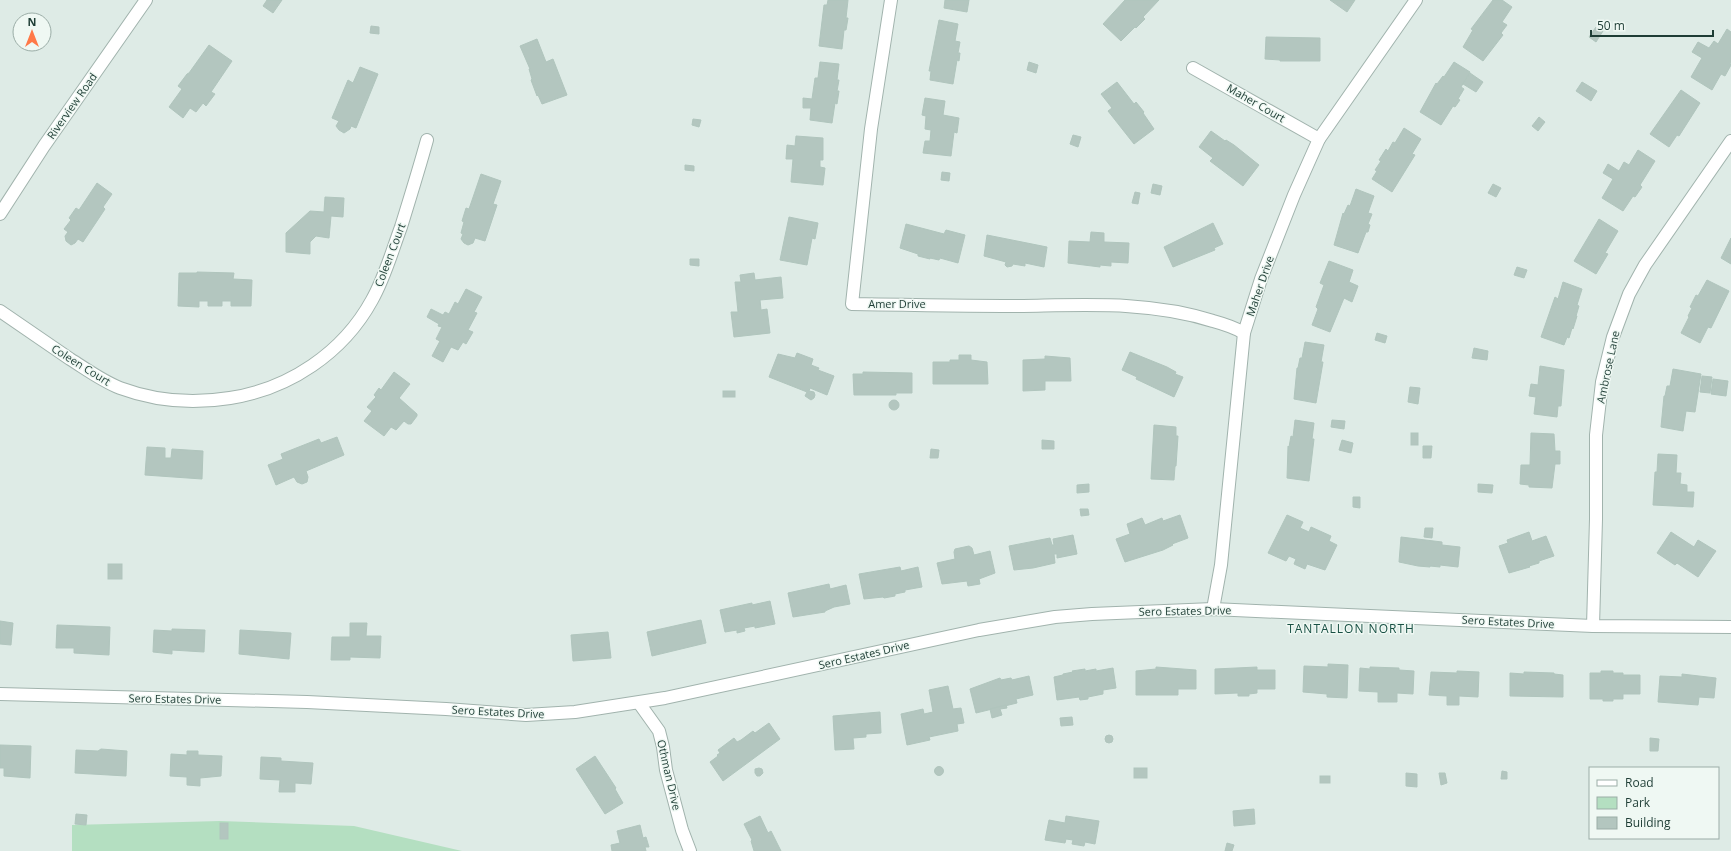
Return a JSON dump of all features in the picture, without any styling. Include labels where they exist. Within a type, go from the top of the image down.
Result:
[{"type":"street","name":"Riverview Road","points":[[0,214],[44,146],[146,0]]},
{"type":"street","name":"Amer Drive","points":[[891,0],[872,129],[852,304],[1021,306],[1108,304],[1190,314],[1236,328],[1244,333]]},
{"type":"street","name":"Maher Drive","points":[[1213,609],[1221,565],[1244,333],[1279,231],[1309,158],[1319,139],[1416,0]]},
{"type":"street","name":"Maher Court","points":[[1193,68],[1319,139]]},
{"type":"street","name":"Coleen Court","points":[[0,311],[97,376],[119,387],[139,394],[159,398],[200,401],[246,396],[278,385],[302,373],[318,362],[342,341],[358,322],[372,300],[388,265],[419,170],[427,140]]},
{"type":"street","name":"Ambrose Lane","points":[[1594,626],[1596,435],[1602,382],[1612,337],[1629,294],[1645,265],[1731,141]]},
{"type":"street","name":"Sero Estates Drive","points":[[0,694],[307,702],[446,709],[526,715],[575,712],[639,703],[979,630],[1048,619],[1121,612],[1213,609],[1594,626],[1731,627]]},
{"type":"street","name":"Othman Drive","points":[[639,703],[658,731],[663,747],[666,770],[682,830],[690,851]]},
{"type":"green space","points":[[220,821],[354,826],[462,851],[72,851],[72,825]]},
{"type":"building","points":[[267,0],[282,0],[273,13],[263,6]]},
{"type":"building","points":[[828,0],[848,0],[846,18],[848,18],[846,30],[844,30],[842,49],[819,46],[824,5],[827,5]]},
{"type":"building","points":[[945,0],[969,0],[967,12],[944,8]]},
{"type":"building","points":[[1125,0],[1159,0],[1143,17],[1145,19],[1121,41],[1103,24]]},
{"type":"building","points":[[1330,0],[1355,0],[1347,12]]},
{"type":"building","points":[[1493,0],[1502,0],[1512,7],[1502,22],[1507,25],[1501,33],[1503,35],[1483,61],[1463,47],[1473,30],[1471,29]]},
{"type":"building","points":[[939,20],[958,24],[955,41],[960,42],[958,53],[960,53],[959,61],[957,60],[953,84],[930,80],[931,71],[929,71]]},
{"type":"building","points":[[371,26],[379,27],[379,34],[370,33]]},
{"type":"building","points":[[1596,27],[1603,31],[1596,42],[1589,37]]},
{"type":"building","points":[[1727,29],[1731,32],[1731,65],[1725,76],[1721,74],[1712,90],[1691,77],[1702,58],[1692,52],[1698,42],[1709,48],[1714,41],[1718,44]]},
{"type":"building","points":[[1266,37],[1320,38],[1320,61],[1280,61],[1265,59]]},
{"type":"building","points":[[537,39],[546,62],[553,59],[567,95],[542,104],[538,95],[537,96],[531,80],[530,69],[520,46]]},
{"type":"building","points":[[209,45],[232,61],[211,92],[215,94],[206,106],[203,103],[196,112],[190,108],[183,118],[169,107],[182,89],[178,86]]},
{"type":"building","points":[[820,62],[839,64],[837,91],[839,91],[837,104],[835,103],[832,123],[810,120],[811,108],[803,108],[803,98],[812,99],[815,78],[818,78]]},
{"type":"building","points":[[1029,62],[1038,65],[1036,73],[1027,70]]},
{"type":"building","points":[[1454,62],[1470,72],[1461,87],[1464,89],[1458,99],[1460,100],[1455,107],[1453,106],[1441,125],[1420,112],[1436,83],[1437,84],[1443,76],[1444,77]]},
{"type":"building","points":[[360,67],[378,74],[356,128],[351,126],[350,129],[344,133],[336,126],[339,121],[332,118],[348,80],[353,83]]},
{"type":"building","points":[[1470,73],[1483,82],[1476,92],[1463,84]]},
{"type":"building","points":[[1117,82],[1134,104],[1136,102],[1144,112],[1143,113],[1154,129],[1134,144],[1108,111],[1112,108],[1101,94]]},
{"type":"building","points":[[1582,82],[1597,91],[1591,101],[1576,91]]},
{"type":"building","points":[[1681,90],[1700,103],[1679,136],[1677,135],[1669,147],[1650,134]]},
{"type":"building","points":[[925,98],[945,101],[943,115],[959,118],[957,133],[954,132],[951,156],[923,153],[925,141],[930,141],[931,130],[925,129],[926,116],[922,115]]},
{"type":"building","points":[[1539,117],[1545,122],[1538,131],[1532,126]]},
{"type":"building","points":[[693,119],[701,120],[699,127],[692,125]]},
{"type":"building","points":[[1404,128],[1421,139],[1412,154],[1415,155],[1392,192],[1372,179],[1377,171],[1375,170],[1381,161],[1379,160],[1386,149],[1388,151],[1393,142],[1395,143]]},
{"type":"building","points":[[1211,131],[1225,141],[1226,140],[1234,145],[1259,165],[1243,186],[1210,161],[1213,158],[1199,147]]},
{"type":"building","points":[[1073,135],[1081,137],[1078,147],[1070,144]]},
{"type":"building","points":[[796,136],[823,138],[823,160],[820,160],[820,167],[825,168],[823,185],[791,182],[793,159],[786,159],[787,145],[795,146]]},
{"type":"building","points":[[1638,150],[1655,161],[1640,185],[1642,187],[1635,197],[1633,196],[1623,211],[1602,198],[1613,179],[1603,173],[1608,164],[1619,171],[1624,162],[1629,165]]},
{"type":"building","points":[[685,165],[694,166],[694,171],[685,170]]},
{"type":"building","points":[[942,172],[950,173],[949,181],[941,180]]},
{"type":"building","points":[[481,174],[501,181],[493,204],[497,205],[485,241],[475,238],[473,243],[468,245],[461,239],[464,222],[462,221],[466,208],[469,209]]},
{"type":"building","points":[[97,183],[112,194],[103,207],[105,209],[83,242],[78,239],[71,245],[66,241],[65,236],[68,232],[64,229],[71,220],[69,218],[76,208],[79,210]]},
{"type":"building","points":[[1153,184],[1162,186],[1160,195],[1151,193]]},
{"type":"building","points":[[1493,184],[1501,188],[1496,197],[1488,193]]},
{"type":"building","points":[[1356,189],[1374,196],[1368,213],[1372,214],[1368,224],[1370,225],[1358,253],[1334,245],[1343,213],[1344,214],[1348,205],[1350,206]]},
{"type":"building","points":[[1135,192],[1140,193],[1138,204],[1132,203]]},
{"type":"building","points":[[325,197],[344,198],[343,217],[331,216],[329,238],[316,236],[310,242],[310,254],[286,252],[286,233],[310,211],[324,212]]},
{"type":"building","points":[[789,217],[818,223],[815,239],[812,238],[807,265],[780,260]]},
{"type":"building","points":[[1599,219],[1618,231],[1605,253],[1608,254],[1596,274],[1574,261]]},
{"type":"building","points":[[1213,223],[1223,244],[1214,248],[1215,250],[1173,267],[1164,247]]},
{"type":"building","points":[[906,224],[944,234],[946,230],[965,235],[958,263],[940,258],[939,260],[918,256],[918,254],[900,248]]},
{"type":"building","points":[[1091,232],[1104,233],[1104,242],[1129,243],[1128,263],[1111,262],[1111,266],[1100,265],[1100,267],[1068,263],[1069,241],[1090,242]]},
{"type":"building","points":[[987,235],[1047,247],[1044,267],[1025,263],[1025,266],[1013,264],[1012,266],[1007,267],[1005,265],[1006,262],[984,256]]},
{"type":"building","points":[[1731,238],[1731,264],[1721,258]]},
{"type":"building","points":[[690,259],[699,259],[699,266],[690,265]]},
{"type":"building","points":[[1329,261],[1353,270],[1349,282],[1358,286],[1352,302],[1344,298],[1330,332],[1312,325],[1318,309],[1316,307],[1324,285],[1320,283]]},
{"type":"building","points":[[1517,267],[1527,270],[1524,278],[1514,275]]},
{"type":"building","points":[[179,273],[234,273],[233,279],[252,280],[251,306],[231,306],[231,301],[222,301],[222,306],[208,306],[208,301],[199,301],[199,307],[178,306]]},
{"type":"building","points":[[754,273],[755,280],[781,277],[783,298],[760,300],[761,310],[767,309],[770,333],[734,337],[731,312],[738,312],[735,282],[741,282],[740,275]]},
{"type":"building","points":[[1707,280],[1729,291],[1711,328],[1708,327],[1700,343],[1681,333],[1689,317],[1688,316],[1692,308],[1690,307],[1696,295],[1698,296]]},
{"type":"building","points":[[1563,282],[1582,289],[1577,305],[1579,306],[1573,329],[1572,328],[1569,338],[1567,337],[1564,345],[1541,337],[1555,297],[1558,299]]},
{"type":"building","points":[[466,289],[482,297],[474,312],[477,313],[468,330],[473,332],[466,344],[463,342],[458,350],[451,347],[443,362],[432,356],[440,341],[436,339],[442,327],[438,326],[439,324],[427,317],[431,309],[443,315],[445,312],[449,314],[455,302],[458,304]]},
{"type":"building","points":[[1377,333],[1387,336],[1385,343],[1375,340]]},
{"type":"building","points":[[1305,342],[1324,345],[1321,362],[1323,362],[1316,403],[1294,399],[1297,368],[1300,358],[1302,358]]},
{"type":"building","points":[[1474,348],[1488,351],[1487,360],[1472,358]]},
{"type":"building","points":[[1130,352],[1167,367],[1176,372],[1175,374],[1183,377],[1174,397],[1136,379],[1137,377],[1122,370]]},
{"type":"building","points":[[797,353],[813,359],[811,365],[819,368],[818,370],[834,376],[827,395],[810,388],[809,391],[814,392],[815,395],[811,400],[805,396],[807,392],[769,377],[778,354],[795,358]]},
{"type":"building","points":[[959,355],[971,355],[971,360],[987,362],[988,384],[933,384],[933,362],[950,362],[950,360],[959,360]]},
{"type":"building","points":[[1045,356],[1070,358],[1071,381],[1045,381],[1045,390],[1023,391],[1023,360],[1045,359]]},
{"type":"building","points":[[1540,366],[1564,370],[1561,406],[1558,406],[1557,417],[1534,414],[1536,397],[1529,396],[1531,384],[1538,385]]},
{"type":"building","points":[[1673,369],[1701,374],[1695,412],[1686,411],[1683,431],[1661,427],[1664,396],[1667,386],[1670,386]]},
{"type":"building","points":[[394,372],[410,384],[399,398],[417,414],[417,416],[411,424],[404,421],[396,430],[391,427],[384,436],[364,421],[372,411],[367,407],[376,397],[374,395],[379,388],[381,390]]},
{"type":"building","points":[[863,372],[912,373],[912,393],[896,393],[896,395],[854,395],[853,374],[863,374]]},
{"type":"building","points":[[1702,376],[1712,377],[1710,393],[1700,392]]},
{"type":"building","points":[[1713,379],[1728,381],[1726,396],[1711,394]]},
{"type":"building","points":[[1410,387],[1420,388],[1418,404],[1408,402]]},
{"type":"building","points":[[723,391],[735,391],[735,397],[723,397]]},
{"type":"building","points":[[892,400],[896,400],[898,401],[898,409],[892,410],[889,407],[889,403]]},
{"type":"building","points":[[1295,420],[1314,423],[1312,439],[1314,439],[1309,481],[1287,478],[1288,446],[1289,447],[1291,436],[1293,437]]},
{"type":"building","points":[[1332,420],[1345,421],[1344,429],[1331,427]]},
{"type":"building","points":[[1154,425],[1176,427],[1176,436],[1178,436],[1174,480],[1151,479]]},
{"type":"building","points":[[1411,433],[1418,433],[1418,445],[1411,445]]},
{"type":"building","points":[[1531,433],[1554,434],[1555,451],[1560,451],[1560,464],[1555,464],[1552,488],[1529,487],[1529,485],[1520,484],[1521,465],[1530,465]]},
{"type":"building","points":[[337,437],[344,455],[306,471],[308,477],[307,482],[302,484],[297,482],[294,477],[276,485],[268,465],[283,459],[281,454],[319,439],[321,443]]},
{"type":"building","points":[[1042,440],[1054,441],[1054,449],[1042,449]]},
{"type":"building","points":[[1342,440],[1353,443],[1351,453],[1339,450]]},
{"type":"building","points":[[1423,446],[1432,446],[1431,458],[1423,458]]},
{"type":"building","points":[[147,447],[165,448],[165,458],[171,458],[172,449],[203,451],[202,479],[145,475]]},
{"type":"building","points":[[931,449],[939,450],[938,458],[930,458]]},
{"type":"building","points":[[1658,454],[1677,455],[1676,473],[1681,473],[1680,484],[1687,485],[1687,492],[1694,492],[1693,507],[1653,505],[1655,472],[1657,472]]},
{"type":"building","points":[[1089,484],[1089,492],[1077,493],[1077,485]]},
{"type":"building","points":[[1478,484],[1493,485],[1492,493],[1478,492]]},
{"type":"building","points":[[1353,497],[1360,497],[1360,508],[1353,507]]},
{"type":"building","points":[[1080,509],[1088,509],[1089,515],[1081,516]]},
{"type":"building","points":[[1180,515],[1188,538],[1172,544],[1173,545],[1163,550],[1125,562],[1116,539],[1130,534],[1127,524],[1142,518],[1145,525],[1162,518],[1163,521]]},
{"type":"building","points":[[1287,515],[1303,522],[1300,528],[1309,532],[1311,527],[1331,536],[1329,541],[1337,545],[1325,570],[1307,564],[1305,569],[1294,564],[1296,559],[1289,556],[1286,561],[1268,553]]},
{"type":"building","points":[[1425,528],[1433,528],[1432,538],[1424,537]]},
{"type":"building","points":[[1529,532],[1532,541],[1546,536],[1554,556],[1539,561],[1539,563],[1529,566],[1530,567],[1509,573],[1499,546],[1508,543],[1507,540]]},
{"type":"building","points":[[1671,532],[1694,547],[1698,540],[1716,551],[1698,577],[1677,563],[1675,565],[1657,553]]},
{"type":"building","points":[[1073,535],[1077,554],[1057,558],[1057,554],[1054,554],[1055,563],[1033,568],[1014,570],[1009,546],[1050,538],[1052,545],[1054,545],[1053,539]]},
{"type":"building","points":[[1401,537],[1442,542],[1442,545],[1460,547],[1458,567],[1440,565],[1440,567],[1418,566],[1399,562]]},
{"type":"building","points":[[969,546],[972,548],[974,555],[990,551],[995,573],[979,579],[980,584],[968,586],[967,581],[942,584],[937,563],[955,559],[955,549]]},
{"type":"building","points":[[108,564],[122,564],[122,579],[108,579]]},
{"type":"building","points":[[900,567],[901,571],[918,567],[922,587],[905,590],[905,592],[895,594],[895,596],[864,599],[859,574]]},
{"type":"building","points":[[829,584],[830,589],[846,585],[850,604],[834,607],[825,612],[793,617],[788,593]]},
{"type":"building","points":[[770,601],[775,624],[755,628],[755,626],[744,628],[745,631],[737,633],[737,630],[725,632],[720,610],[752,603],[752,605]]},
{"type":"building","points":[[701,620],[706,643],[652,656],[647,632]]},
{"type":"building","points":[[0,621],[13,623],[11,645],[0,644]]},
{"type":"building","points":[[350,623],[367,623],[366,636],[381,636],[380,658],[350,657],[350,660],[331,660],[332,637],[350,637]]},
{"type":"building","points":[[57,625],[110,627],[109,655],[74,653],[74,648],[56,648]]},
{"type":"building","points":[[172,629],[205,630],[204,652],[172,650],[172,654],[153,652],[154,630],[172,631]]},
{"type":"building","points":[[240,630],[291,633],[289,659],[239,654]]},
{"type":"building","points":[[608,632],[611,658],[573,661],[571,635]]},
{"type":"building","points":[[1328,664],[1348,665],[1347,698],[1327,697],[1327,694],[1303,692],[1304,666],[1328,667]]},
{"type":"building","points":[[1156,667],[1196,670],[1196,689],[1178,689],[1178,695],[1136,695],[1136,671],[1156,669]]},
{"type":"building","points":[[1257,667],[1257,670],[1275,670],[1275,689],[1257,689],[1257,693],[1249,694],[1249,696],[1238,696],[1238,693],[1215,694],[1215,669]]},
{"type":"building","points":[[1370,667],[1399,668],[1399,670],[1414,671],[1413,694],[1397,693],[1397,702],[1378,702],[1378,692],[1359,691],[1360,668],[1370,669]]},
{"type":"building","points":[[1113,668],[1116,688],[1103,690],[1103,694],[1088,697],[1088,699],[1080,700],[1079,697],[1057,700],[1054,677],[1073,672],[1072,671],[1085,669],[1085,671],[1096,669],[1096,671]]},
{"type":"building","points":[[1457,671],[1479,672],[1478,697],[1459,696],[1459,705],[1447,705],[1447,696],[1429,695],[1431,672],[1457,673]]},
{"type":"building","points":[[1601,671],[1613,671],[1613,673],[1623,673],[1623,675],[1640,675],[1640,694],[1623,694],[1623,699],[1613,699],[1613,701],[1590,699],[1590,673],[1601,673]]},
{"type":"building","points":[[1524,672],[1554,673],[1563,675],[1563,697],[1510,696],[1510,673],[1524,674]]},
{"type":"building","points":[[1682,674],[1716,678],[1714,698],[1699,697],[1698,705],[1658,702],[1660,676],[1682,677]]},
{"type":"building","points":[[1029,676],[1033,695],[1016,699],[1017,703],[976,713],[970,689],[1000,678],[1001,680],[1011,678],[1012,680]]},
{"type":"building","points":[[948,686],[953,709],[961,708],[964,723],[957,724],[958,731],[929,737],[930,740],[907,745],[901,714],[923,709],[924,714],[933,712],[929,690]]},
{"type":"building","points":[[1006,705],[1007,708],[1000,709],[1002,715],[992,718],[990,709]]},
{"type":"building","points":[[880,712],[881,733],[866,734],[866,737],[853,738],[854,749],[835,750],[833,716]]},
{"type":"building","points":[[1072,717],[1073,725],[1061,726],[1060,718]]},
{"type":"building","points":[[769,723],[780,739],[723,781],[710,762],[720,753],[718,750],[734,738],[737,742],[753,731],[755,733]]},
{"type":"building","points":[[1107,735],[1111,735],[1113,739],[1111,743],[1107,743],[1105,741],[1105,737]]},
{"type":"building","points":[[1650,738],[1659,739],[1658,751],[1650,751]]},
{"type":"building","points":[[0,745],[31,746],[30,778],[4,776],[4,768],[0,768]]},
{"type":"building","points":[[101,749],[127,751],[126,776],[75,773],[76,750],[98,751]]},
{"type":"building","points":[[187,751],[198,751],[198,755],[222,756],[221,776],[200,778],[200,786],[187,785],[187,777],[170,776],[171,754],[187,755]]},
{"type":"building","points":[[595,756],[616,788],[615,789],[623,803],[605,814],[576,769]]},
{"type":"building","points":[[261,757],[281,758],[281,761],[313,763],[311,784],[295,783],[295,792],[279,792],[280,780],[260,779]]},
{"type":"building","points":[[939,766],[944,771],[939,776],[934,771]]},
{"type":"building","points":[[1134,768],[1147,768],[1147,778],[1134,778]]},
{"type":"building","points":[[755,769],[762,769],[763,773],[760,776],[757,776]]},
{"type":"building","points":[[1502,771],[1507,772],[1507,779],[1501,779]]},
{"type":"building","points":[[1406,773],[1417,774],[1417,787],[1406,786]]},
{"type":"building","points":[[1439,773],[1445,773],[1447,783],[1441,785]]},
{"type":"building","points":[[1320,776],[1330,776],[1330,783],[1320,783]]},
{"type":"building","points":[[1254,809],[1255,824],[1234,826],[1233,811]]},
{"type":"building","points":[[76,814],[87,815],[86,825],[75,824]]},
{"type":"building","points":[[760,816],[768,833],[771,831],[781,851],[754,851],[752,840],[744,824]]},
{"type":"building","points":[[1066,816],[1099,821],[1095,844],[1085,842],[1084,846],[1072,844],[1073,840],[1066,839],[1065,843],[1045,840],[1049,820],[1065,823]]},
{"type":"building","points":[[220,823],[228,823],[228,839],[220,839]]},
{"type":"building","points":[[640,825],[643,838],[646,837],[649,847],[645,847],[646,851],[612,851],[611,845],[620,843],[617,831]]},
{"type":"building","points":[[1227,843],[1234,845],[1232,851],[1225,851]]},
{"type":"district","name":"TANTALLON NORTH","points":[[1351,629]]}]
